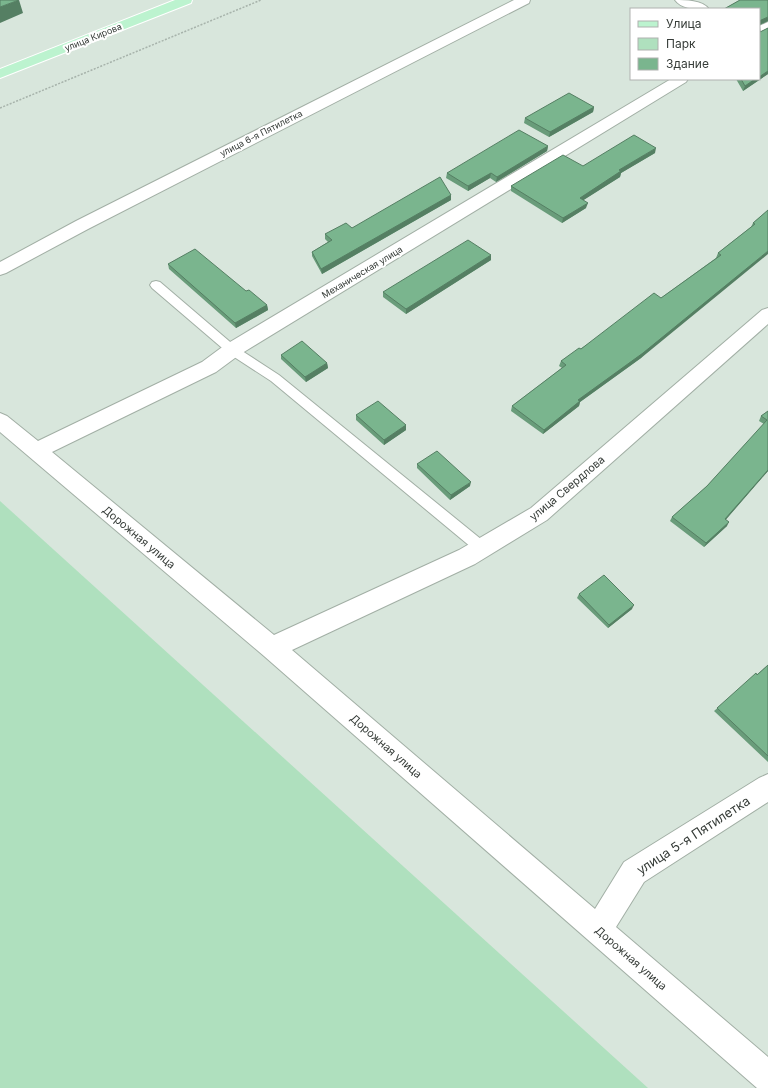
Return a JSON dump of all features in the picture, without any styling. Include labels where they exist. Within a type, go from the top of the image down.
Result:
[{"type":"main road","name":"улица Кирова","points":[[0,74],[186,0]]},
{"type":"street","name":"улица 6-я Пятилетка","points":[[0,269],[82,224],[524,0]]},
{"type":"street","points":[[681,0],[701,8]]},
{"type":"street","name":"Механическая улица","points":[[35,451],[208,367],[232,350],[679,80]]},
{"type":"street","name":"улица Свердлова","points":[[272,648],[467,557],[539,514],[768,314]]},
{"type":"street","name":"Дорожная улица","points":[[0,421],[272,648],[768,1077]]},
{"type":"street","name":"улица 5-я Пятилетка","points":[[598,929],[634,872],[768,787]]},
{"type":"lane","points":[[156,285],[232,350],[275,378],[482,548]]},
{"type":"path","points":[[0,108],[261,0]]},
{"type":"green space","points":[[0,501],[648,1088],[0,1088]]},
{"type":"building","points":[[0,0],[19,0],[0,7]]},
{"type":"building","points":[[740,0],[768,0],[768,17],[760,21],[760,8],[726,8]]},
{"type":"building","points":[[768,28],[768,71],[760,76],[760,32]]},
{"type":"building","points":[[742,80],[754,80],[745,86]]},
{"type":"building","points":[[569,93],[594,107],[550,132],[525,118]]},
{"type":"building","points":[[519,130],[548,146],[497,177],[491,173],[468,186],[447,173]]},
{"type":"building","points":[[634,135],[656,148],[619,170],[621,171],[580,198],[588,203],[563,218],[511,186],[563,155],[583,166]]},
{"type":"building","points":[[440,177],[451,195],[321,269],[312,252],[332,240],[325,234],[346,223],[352,228]]},
{"type":"building","points":[[768,210],[768,251],[643,353],[578,400],[580,401],[544,430],[512,406],[566,365],[561,361],[579,348],[581,349],[654,293],[661,298],[721,255],[718,253],[755,224],[753,223]]},
{"type":"building","points":[[468,240],[491,255],[406,309],[383,292]]},
{"type":"building","points":[[195,249],[246,291],[249,290],[267,305],[235,323],[168,264]]},
{"type":"building","points":[[302,341],[327,363],[305,377],[281,355]]},
{"type":"building","points":[[378,401],[406,425],[384,440],[356,415]]},
{"type":"building","points":[[768,411],[768,470],[725,519],[729,522],[706,543],[672,517],[707,486],[767,420],[761,416]]},
{"type":"building","points":[[437,451],[471,482],[451,495],[417,464]]},
{"type":"building","points":[[604,575],[634,605],[609,625],[579,594]]},
{"type":"building","points":[[768,665],[768,756],[717,708],[756,673],[757,675]]}]
